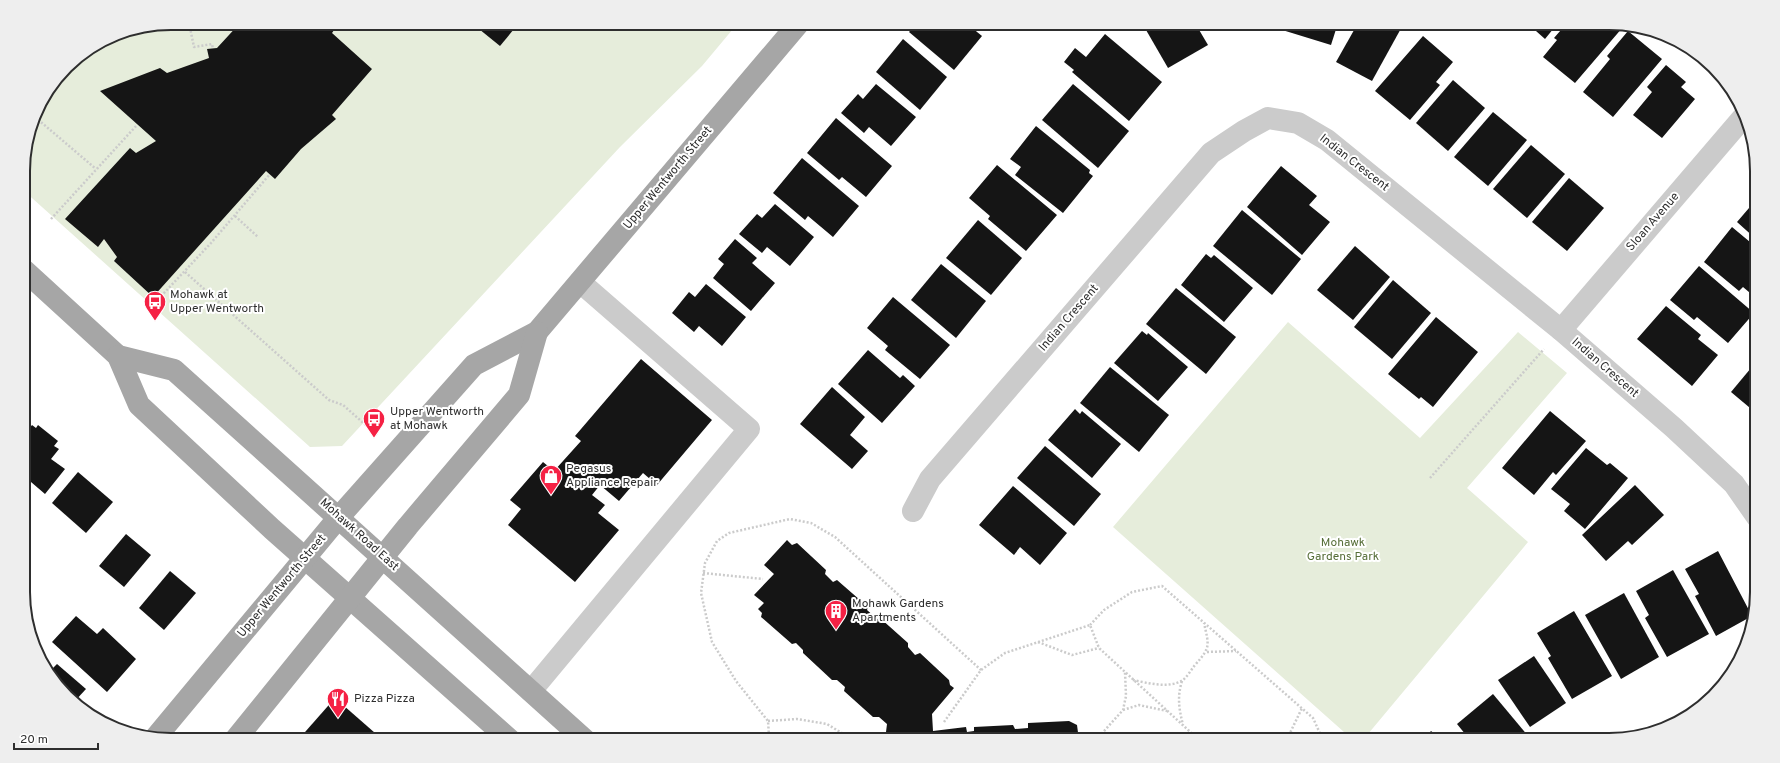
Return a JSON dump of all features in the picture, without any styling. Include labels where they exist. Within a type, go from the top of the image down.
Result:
[{"type":"main road","name":"Upper Wentworth Street","points":[[159,733],[339,517],[398,453],[474,366],[537,332],[793,30]]},
{"type":"main road","name":"Mohawk Road East","points":[[30,275],[118,356],[139,405],[272,529],[502,733]]},
{"type":"main road","name":"Upper Wentworth Street","points":[[241,733],[350,598],[519,395],[537,332]]},
{"type":"main road","name":"Mohawk Road East","points":[[118,356],[174,370],[384,557],[577,733]]},
{"type":"street","name":"Indian Crescent","points":[[913,511],[930,479],[1212,153],[1244,131],[1268,118],[1298,122],[1327,140],[1561,330],[1674,428],[1734,484],[1750,507]]},
{"type":"street","name":"Sloan Avenue","points":[[1561,330],[1741,120]]},
{"type":"street","points":[[531,691],[749,430],[580,282]]},
{"type":"path","points":[[190,30],[194,47],[212,44],[213,49]]},
{"type":"path","points":[[39,121],[96,169]]},
{"type":"path","points":[[51,219],[137,125]]},
{"type":"path","points":[[150,308],[185,272],[270,174]]},
{"type":"path","points":[[234,216],[258,237]]},
{"type":"path","points":[[185,272],[329,400],[343,406],[398,453]]},
{"type":"path","points":[[1430,478],[1561,330]]},
{"type":"path","points":[[769,733],[768,721],[736,682],[712,642],[701,594],[705,563],[717,541],[729,532],[790,519],[811,524],[835,537],[981,670]]},
{"type":"path","points":[[703,573],[762,578]]},
{"type":"path","points":[[944,722],[981,670],[1005,653],[1090,625],[1104,610],[1132,592],[1162,586],[1313,718],[1319,733]]},
{"type":"path","points":[[1183,725],[1178,707],[1178,692],[1182,680],[1207,652],[1208,644],[1204,622]]},
{"type":"path","points":[[1090,625],[1099,648],[1192,733]]},
{"type":"path","points":[[1038,642],[1072,655],[1099,648]]},
{"type":"path","points":[[1207,652],[1237,651]]},
{"type":"path","points":[[1102,733],[1123,710],[1126,696],[1125,672]]},
{"type":"path","points":[[1133,680],[1151,684],[1169,684],[1182,680]]},
{"type":"path","points":[[1123,710],[1139,705],[1168,712]]},
{"type":"path","points":[[1290,733],[1302,708]]},
{"type":"path","points":[[768,721],[797,718],[827,724],[842,733]]},
{"type":"green space","points":[[161,30],[732,30],[702,66],[620,147],[342,446],[310,447],[30,196],[30,161],[37,125],[44,108],[54,92],[71,71],[85,59],[108,44],[125,37]]},
{"type":"green space","name":"Mohawk Gardens Park","points":[[1288,322],[1420,438],[1518,332],[1567,373],[1467,488],[1528,542],[1369,733],[1345,733],[1113,527]]},
{"type":"building","points":[[234,30],[334,30],[332,33],[372,69],[332,115],[336,119],[301,149],[275,179],[266,171],[153,297],[114,261],[117,257],[104,239],[98,247],[65,219],[130,148],[136,153],[156,141],[100,91],[160,68],[167,73],[209,58],[207,49],[217,48]]},
{"type":"building","points":[[480,30],[513,30],[500,46]]},
{"type":"building","points":[[911,30],[975,30],[982,36],[954,70],[909,32]]},
{"type":"building","points":[[1146,30],[1199,30],[1208,45],[1168,68]]},
{"type":"building","points":[[1282,30],[1336,30],[1331,45]]},
{"type":"building","points":[[1354,30],[1400,30],[1372,81],[1336,62]]},
{"type":"building","points":[[1535,30],[1552,30],[1545,39]]},
{"type":"building","points":[[1561,30],[1620,30],[1575,83],[1543,57],[1557,40],[1554,38]]},
{"type":"building","points":[[1628,31],[1662,59],[1613,117],[1583,92],[1610,59],[1607,56]]},
{"type":"building","points":[[1105,34],[1162,82],[1129,121],[1072,72],[1074,70],[1064,62],[1075,48],[1086,57]]},
{"type":"building","points":[[1423,36],[1453,62],[1436,82],[1440,85],[1410,120],[1375,91]]},
{"type":"building","points":[[903,39],[947,77],[920,110],[876,72]]},
{"type":"building","points":[[1666,65],[1686,82],[1681,87],[1695,99],[1662,138],[1633,115],[1652,92],[1647,87]]},
{"type":"building","points":[[1453,80],[1485,108],[1448,151],[1416,123]]},
{"type":"building","points":[[876,84],[916,117],[891,146],[869,127],[864,133],[841,113],[858,94],[863,99]]},
{"type":"building","points":[[1073,84],[1129,131],[1098,168],[1042,120]]},
{"type":"building","points":[[1493,112],[1527,140],[1488,186],[1454,157]]},
{"type":"building","points":[[836,118],[892,166],[866,197],[842,177],[839,180],[807,153]]},
{"type":"building","points":[[1036,126],[1090,170],[1089,173],[1093,176],[1063,213],[1015,175],[1021,167],[1010,159]]},
{"type":"building","points":[[1531,145],[1565,174],[1527,218],[1493,189]]},
{"type":"building","points":[[802,158],[859,206],[833,237],[808,216],[805,220],[773,193]]},
{"type":"building","points":[[997,165],[1057,215],[1026,251],[988,219],[990,216],[969,198]]},
{"type":"building","points":[[1281,166],[1317,196],[1309,205],[1330,222],[1302,255],[1247,207]]},
{"type":"building","points":[[1569,178],[1604,208],[1567,251],[1532,222]]},
{"type":"building","points":[[775,204],[814,237],[790,266],[767,247],[762,253],[739,234],[757,214],[762,218]]},
{"type":"building","points":[[1749,208],[1750,234],[1737,222]]},
{"type":"building","points":[[1242,210],[1301,259],[1272,295],[1213,246]]},
{"type":"building","points":[[978,220],[1022,258],[991,295],[946,258]]},
{"type":"building","points":[[1732,227],[1750,242],[1750,293],[1743,287],[1739,291],[1704,262]]},
{"type":"building","points":[[735,239],[757,258],[752,263],[775,283],[751,311],[713,278],[724,264],[718,259]]},
{"type":"building","points":[[1355,246],[1390,277],[1353,320],[1317,290]]},
{"type":"building","points":[[1206,254],[1211,258],[1214,255],[1253,288],[1224,322],[1181,285]]},
{"type":"building","points":[[941,264],[986,301],[956,338],[911,300]]},
{"type":"building","points":[[1699,266],[1750,310],[1750,318],[1728,343],[1697,317],[1694,320],[1670,300]]},
{"type":"building","points":[[1393,280],[1431,313],[1392,359],[1354,327]]},
{"type":"building","points":[[706,284],[746,317],[722,346],[699,326],[694,332],[672,313],[689,292],[695,297]]},
{"type":"building","points":[[1176,288],[1236,337],[1206,374],[1146,324]]},
{"type":"building","points":[[893,297],[950,345],[920,379],[885,350],[888,346],[867,328]]},
{"type":"building","points":[[1666,306],[1701,335],[1698,339],[1718,355],[1692,386],[1637,339]]},
{"type":"building","points":[[1436,317],[1478,352],[1433,407],[1421,397],[1419,399],[1388,374]]},
{"type":"building","points":[[1142,331],[1147,335],[1148,333],[1188,367],[1158,401],[1114,363]]},
{"type":"building","points":[[868,350],[900,378],[903,375],[915,386],[882,423],[838,384]]},
{"type":"building","points":[[641,359],[712,420],[657,485],[643,473],[619,501],[600,485],[592,495],[605,505],[598,513],[619,530],[575,582],[508,525],[521,509],[510,500],[543,462],[554,471],[581,441],[575,436]]},
{"type":"building","points":[[1110,367],[1169,415],[1139,452],[1080,403]]},
{"type":"building","points":[[1750,369],[1750,408],[1731,392]]},
{"type":"building","points":[[832,387],[865,417],[850,435],[868,451],[852,469],[800,424]]},
{"type":"building","points":[[1075,409],[1080,414],[1082,411],[1121,444],[1092,478],[1048,440]]},
{"type":"building","points":[[1550,411],[1586,441],[1556,475],[1553,472],[1534,495],[1502,468]]},
{"type":"building","points":[[32,425],[36,428],[38,425],[58,441],[54,446],[59,449],[51,459],[65,469],[45,494],[31,482],[30,484],[30,428]]},
{"type":"building","points":[[1045,446],[1101,494],[1074,526],[1017,478]]},
{"type":"building","points":[[1586,448],[1607,465],[1610,463],[1628,478],[1585,529],[1564,511],[1570,504],[1551,489]]},
{"type":"building","points":[[78,472],[113,502],[86,533],[52,503]]},
{"type":"building","points":[[1635,485],[1664,515],[1632,545],[1628,541],[1606,561],[1582,535]]},
{"type":"building","points":[[1013,486],[1067,533],[1040,565],[1020,547],[1014,555],[979,525]]},
{"type":"building","points":[[126,534],[151,555],[124,587],[99,566]]},
{"type":"building","name":"Mohawk Gardens Apartments","points":[[787,540],[792,545],[797,543],[826,570],[825,574],[833,582],[837,580],[868,607],[867,610],[877,619],[880,618],[908,643],[908,647],[915,655],[920,653],[949,680],[950,685],[954,688],[932,714],[933,731],[966,727],[967,732],[974,731],[974,727],[1013,725],[1015,729],[1028,728],[1028,723],[1069,721],[1077,725],[1078,733],[886,733],[887,724],[879,717],[873,717],[844,691],[845,687],[837,680],[832,680],[803,653],[803,650],[796,643],[792,644],[761,617],[762,613],[758,609],[764,603],[754,595],[774,574],[764,565]]},
{"type":"building","points":[[1718,551],[1749,610],[1747,619],[1716,636],[1695,596],[1699,594],[1685,569]]},
{"type":"building","points":[[1673,570],[1709,634],[1667,657],[1645,618],[1649,615],[1636,591]]},
{"type":"building","points":[[170,571],[196,593],[164,630],[139,608]]},
{"type":"building","points":[[1624,593],[1659,657],[1621,679],[1585,615]]},
{"type":"building","points":[[1574,611],[1612,676],[1572,699],[1548,658],[1551,656],[1537,633]]},
{"type":"building","points":[[76,616],[97,634],[103,628],[136,659],[107,692],[52,642]]},
{"type":"building","points":[[1534,656],[1566,703],[1530,727],[1498,680]]},
{"type":"building","points":[[57,664],[86,689],[78,698],[71,692],[52,669]]},
{"type":"building","points":[[1493,694],[1526,733],[1464,733],[1457,724]]},
{"type":"building","name":"Pizza Pizza","points":[[335,698],[375,733],[304,733]]},
{"type":"place","name":"Mohawk at Upper Wentworth","points":[[155,322]]},
{"type":"place","name":"Upper Wentworth at Mohawk","points":[[374,438]]},
{"type":"place","name":"Pegasus Appliance Repair","points":[[551,496]]},
{"type":"place","name":"Mohawk Gardens Apartments","points":[[836,630]]},
{"type":"place","name":"Pizza Pizza","points":[[338,718]]}]
